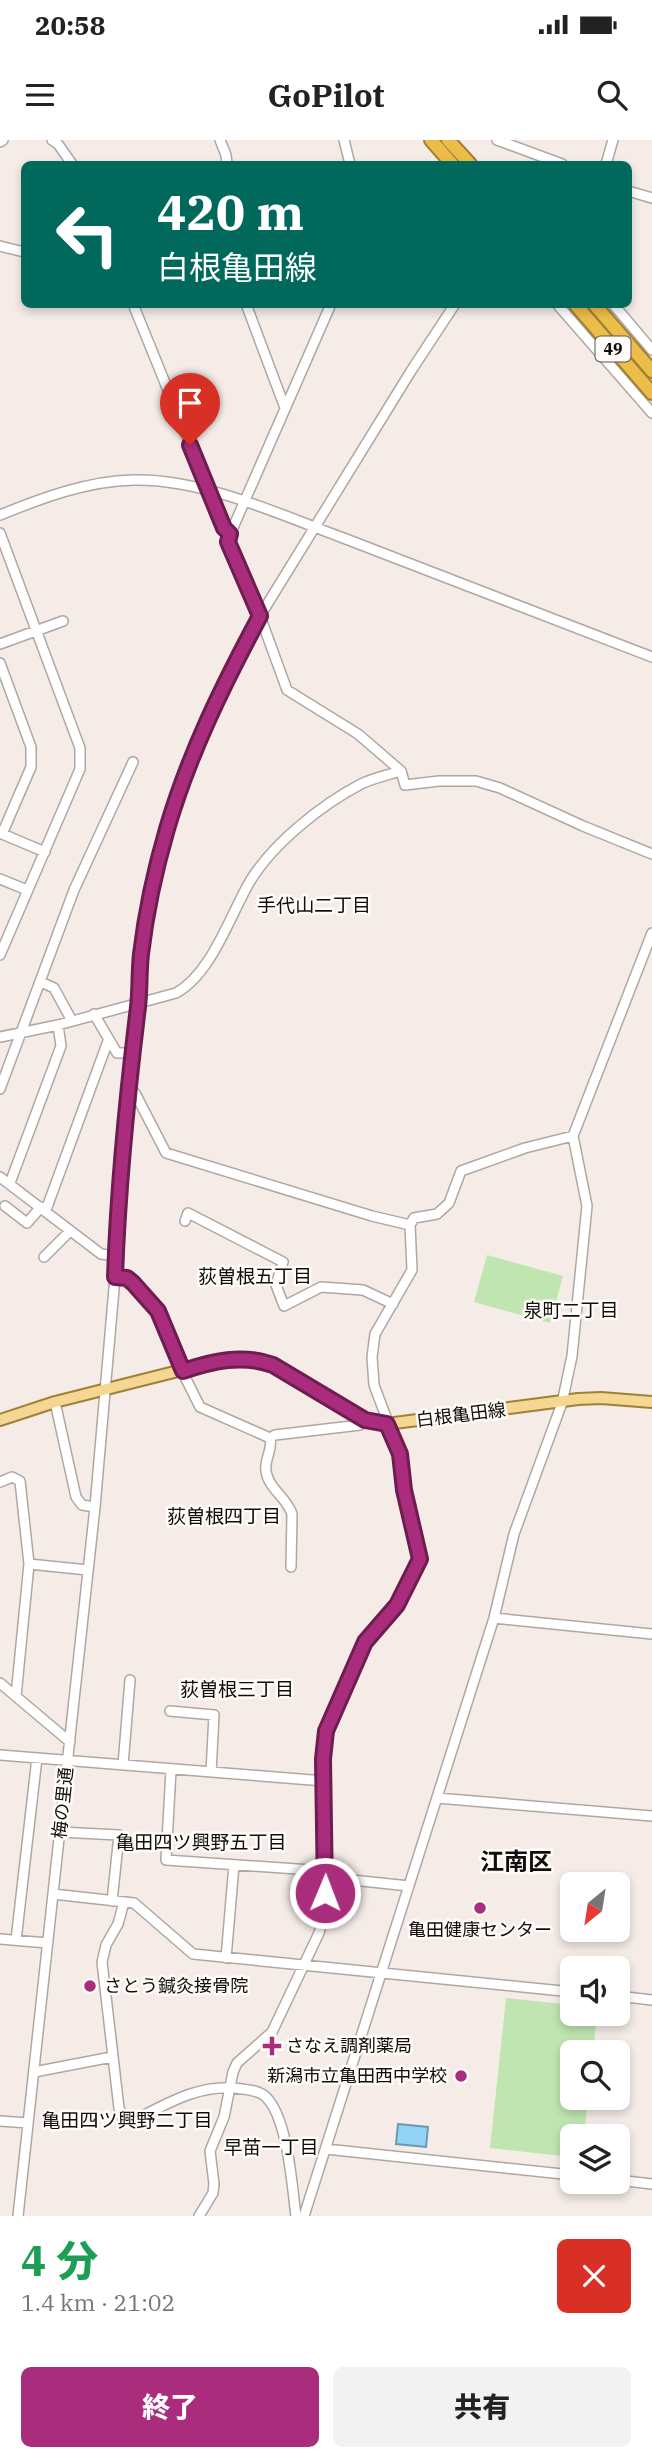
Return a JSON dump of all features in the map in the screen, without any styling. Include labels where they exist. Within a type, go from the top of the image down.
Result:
[{"type":"highway","points":[[431,140],[449,161]]},
{"type":"highway","points":[[448,140],[467,161]]},
{"type":"highway","name":"49","points":[[578,308],[647,397]]},
{"type":"highway","name":"49","points":[[597,308],[652,371]]},
{"type":"main road","name":"白根亀田線","points":[[0,1420],[159,1374],[235,1358],[258,1359],[273,1365],[365,1420],[387,1424],[601,1398],[652,1402]]},
{"type":"street","points":[[52,140],[70,161]]},
{"type":"street","points":[[220,140],[227,161]]},
{"type":"street","points":[[344,140],[349,161]]},
{"type":"street","points":[[497,140],[543,161]]},
{"type":"street","points":[[607,161],[613,140]]},
{"type":"street","points":[[632,192],[652,198]]},
{"type":"street","points":[[0,246],[21,251]]},
{"type":"street","points":[[136,308],[224,528],[230,534]]},
{"type":"street","points":[[248,308],[285,408]]},
{"type":"street","points":[[329,308],[228,542],[260,616],[286,690],[358,734],[401,771],[405,785],[476,781],[500,788],[652,854]]},
{"type":"street","name":"梅の里通","points":[[18,2216],[95,1507],[115,1277],[117,1208],[141,955],[156,870],[179,792],[210,713],[260,616],[411,371],[453,308]]},
{"type":"street","points":[[560,308],[652,413],[647,397]]},
{"type":"street","points":[[615,308],[652,350]]},
{"type":"street","points":[[0,515],[95,484],[132,480],[168,483],[209,491],[316,528],[652,657]]},
{"type":"street","points":[[0,533],[80,748],[80,769],[0,956]]},
{"type":"street","points":[[0,644],[62,621]]},
{"type":"street","points":[[0,663],[31,747],[31,767],[1,833],[45,852]]},
{"type":"street","points":[[0,1089],[74,890],[133,762]]},
{"type":"street","points":[[0,1037],[58,1025],[176,993],[188,986],[197,978],[216,949],[252,879],[264,862],[322,808],[362,783],[401,771]]},
{"type":"street","points":[[0,879],[27,890]]},
{"type":"street","points":[[304,2216],[494,1618],[514,1534],[562,1403],[572,1356],[587,1206],[573,1136],[652,933]]},
{"type":"street","points":[[41,982],[54,988],[72,1021]]},
{"type":"street","points":[[94,1014],[117,1053],[132,1053]]},
{"type":"street","points":[[10,1183],[61,1046],[58,1025]]},
{"type":"street","points":[[5,1206],[27,1223],[43,1208],[108,1041]]},
{"type":"street","points":[[128,1091],[135,1093],[166,1153],[410,1226]]},
{"type":"street","points":[[199,2216],[213,2193],[210,2151],[225,2118],[233,2071],[237,2063],[272,2032],[319,1933],[324,1915],[326,1731],[365,1642],[397,1605],[420,1559],[404,1490],[400,1454],[374,1385],[372,1357],[375,1334],[412,1270],[410,1226],[414,1218],[437,1214],[449,1203],[461,1171],[526,1147],[573,1136]]},
{"type":"street","points":[[0,1177],[101,1254],[116,1256]]},
{"type":"street","points":[[185,1221],[188,1213],[284,1262],[276,1285],[284,1306],[321,1287],[363,1290],[393,1304]]},
{"type":"street","points":[[44,1257],[70,1231]]},
{"type":"street","points":[[115,1277],[127,1278],[158,1311],[200,1407],[270,1438]]},
{"type":"street","points":[[55,1402],[76,1497],[82,1505],[95,1507]]},
{"type":"street","points":[[270,1438],[275,1435],[360,1425],[365,1420]]},
{"type":"street","points":[[270,1438],[272,1445],[266,1470],[292,1514],[291,1567]]},
{"type":"street","points":[[0,1482],[12,1477],[20,1480],[29,1564],[16,1696]]},
{"type":"street","points":[[29,1564],[88,1570]]},
{"type":"street","points":[[494,1618],[652,1634]]},
{"type":"street","points":[[123,1765],[130,1679]]},
{"type":"street","points":[[0,1683],[70,1742]]},
{"type":"street","points":[[170,1711],[214,1715],[211,1772]]},
{"type":"street","points":[[0,1755],[324,1781]]},
{"type":"street","points":[[16,1940],[37,1758]]},
{"type":"street","points":[[171,1770],[166,1860],[326,1871],[333,1878],[409,1886]]},
{"type":"street","points":[[438,1798],[652,1816]]},
{"type":"street","points":[[60,1832],[119,1835],[112,1900]]},
{"type":"street","points":[[226,1958],[234,1865]]},
{"type":"street","points":[[53,1895],[134,1903],[193,1954],[560,1991]]},
{"type":"street","points":[[124,1902],[102,1962],[112,2057],[122,2117],[131,2122],[176,2099],[206,2089],[230,2087],[256,2091],[266,2097],[274,2110],[286,2143],[296,2216]]},
{"type":"street","points":[[0,1939],[48,1943]]},
{"type":"street","points":[[630,1997],[652,2000]]},
{"type":"street","points":[[34,2072],[112,2057]]},
{"type":"street","points":[[0,2122],[28,2123]]},
{"type":"street","points":[[326,2149],[560,2174]]},
{"type":"street","points":[[630,2181],[652,2184]]},
{"type":"green space","points":[[487,1255],[563,1276],[550,1323],[474,1302]]},
{"type":"green space","points":[[506,1998],[560,2004],[560,2026],[596,2026],[594,2040],[560,2040],[560,2110],[587,2110],[585,2124],[560,2124],[560,2156],[490,2148]]},
{"type":"water","points":[[398,2124],[428,2127],[426,2147],[396,2144]]},
{"type":"place","name":"亀田健康センター","points":[[480,1908]]},
{"type":"place","name":"さとう鍼灸接骨院","points":[[90,1986]]},
{"type":"place","name":"さなえ調剤薬局","points":[[272,2046]]},
{"type":"place","name":"新潟市立亀田西中学校","points":[[461,2076]]},
{"type":"district","name":"手代山二丁目","points":[[314,905]]},
{"type":"district","name":"荻曽根五丁目","points":[[255,1276]]},
{"type":"district","name":"泉町二丁目","points":[[571,1310]]},
{"type":"district","name":"荻曽根四丁目","points":[[224,1516]]},
{"type":"district","name":"荻曽根三丁目","points":[[237,1689]]},
{"type":"district","name":"亀田四ツ興野五丁目","points":[[201,1842]]},
{"type":"district","name":"江南区","points":[[516,1862]]},
{"type":"district","name":"亀田四ツ興野二丁目","points":[[127,2120]]},
{"type":"district","name":"早苗一丁目","points":[[271,2147]]},
{"type":"route","points":[[190,445],[224,528],[230,534],[228,542],[260,616],[231,670],[195,748],[156,870],[141,955],[117,1208],[115,1277],[127,1278],[158,1311],[183,1371],[235,1358],[258,1359],[273,1365],[355,1415],[365,1420],[387,1424],[400,1454],[404,1490],[420,1559],[397,1605],[365,1642],[326,1731],[323,1759],[325,1893]]}]
